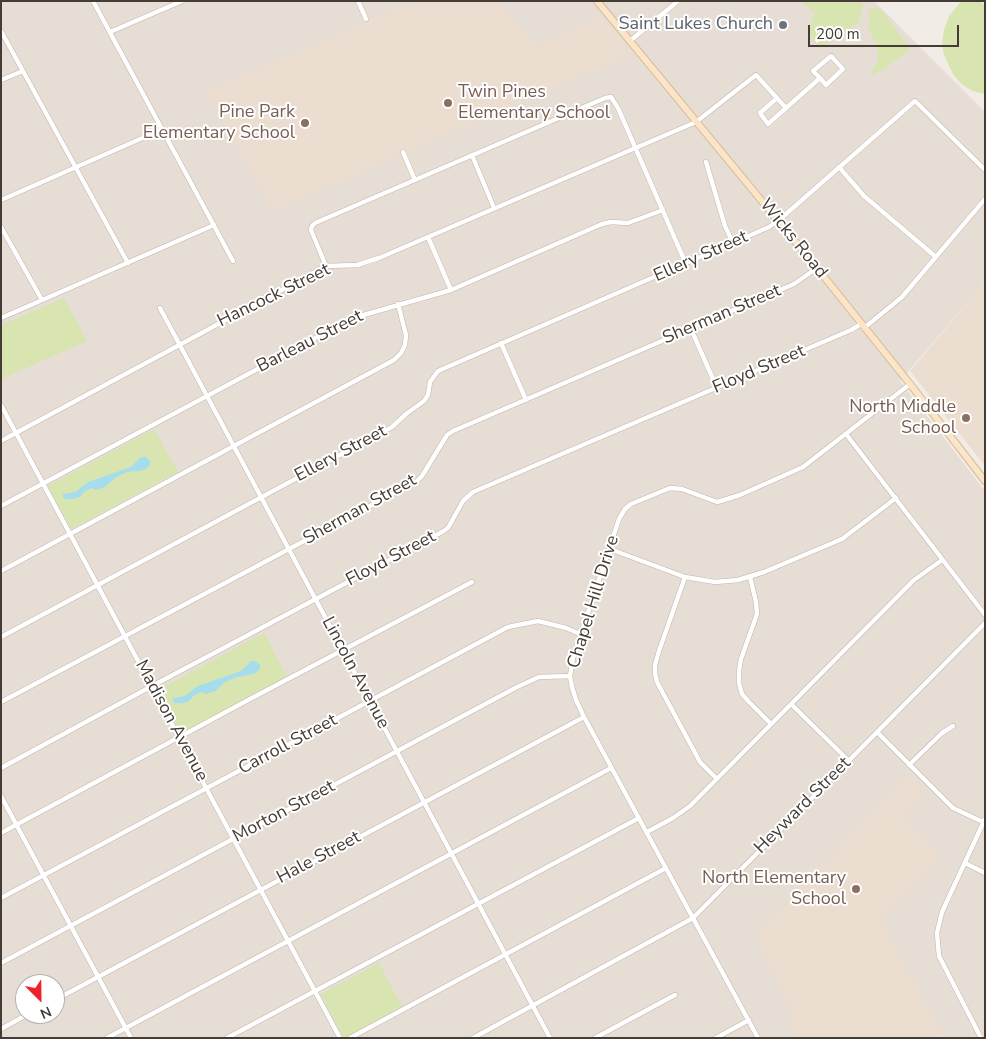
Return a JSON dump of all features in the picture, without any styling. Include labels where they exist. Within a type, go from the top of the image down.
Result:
[{"type":"main road","name":"Wicks Road","points":[[597,1],[817,268],[985,481]]},
{"type":"street","points":[[93,1],[233,261]]},
{"type":"street","points":[[110,32],[182,1]]},
{"type":"street","points":[[358,1],[366,19]]},
{"type":"street","points":[[630,41],[678,1]]},
{"type":"street","points":[[1,31],[128,263]]},
{"type":"street","points":[[832,56],[843,69],[826,85],[820,78],[813,71],[832,56]]},
{"type":"street","points":[[1,80],[23,71]]},
{"type":"street","name":"Hancock Street","points":[[1,441],[326,266],[367,263],[696,122],[756,75],[777,98]]},
{"type":"street","points":[[786,108],[777,98],[760,113],[768,124],[820,78]]},
{"type":"street","points":[[326,266],[311,230],[315,223],[611,97],[618,108],[686,264]]},
{"type":"street","name":"Ellery Street","points":[[1,637],[392,427],[424,401],[428,395],[430,382],[438,371],[769,227],[915,100],[985,170]]},
{"type":"street","points":[[1,200],[163,129]]},
{"type":"street","points":[[403,152],[415,180]]},
{"type":"street","points":[[472,155],[494,208]]},
{"type":"street","points":[[706,162],[725,226],[733,243]]},
{"type":"street","points":[[839,167],[864,196],[936,257]]},
{"type":"street","name":"Floyd Street","points":[[1,768],[448,528],[463,501],[473,492],[862,326],[902,297],[985,199]]},
{"type":"street","name":"Barleau Street","points":[[1,506],[338,325],[370,312],[451,290],[602,224],[611,222],[628,223],[662,210]]},
{"type":"street","points":[[1,318],[214,225]]},
{"type":"street","points":[[1,227],[42,300]]},
{"type":"street","points":[[428,237],[451,290]]},
{"type":"street","name":"Sherman Street","points":[[1,702],[417,481],[447,435],[794,284],[817,268]]},
{"type":"street","points":[[1,572],[394,360],[401,353],[405,345],[406,335],[398,304]]},
{"type":"street","name":"Lincoln Avenue","points":[[160,308],[550,1038]]},
{"type":"street","points":[[691,329],[717,388]]},
{"type":"street","points":[[501,343],[526,400]]},
{"type":"street","name":"Chapel Hill Drive","points":[[758,1038],[584,717],[576,700],[570,676],[573,658],[619,519],[625,509],[631,504],[670,488],[682,489],[711,501],[726,500],[803,467],[910,384]]},
{"type":"street","name":"Madison Avenue","points":[[1,405],[340,1038]]},
{"type":"street","points":[[846,434],[985,615]]},
{"type":"street","points":[[610,549],[685,577],[715,582],[728,581],[750,577],[842,538],[896,498]]},
{"type":"street","points":[[647,832],[682,812],[909,586],[942,560]]},
{"type":"street","points":[[685,577],[659,651],[654,673],[700,762],[717,779]]},
{"type":"street","points":[[750,577],[757,614],[741,660],[739,683],[742,694],[772,724]]},
{"type":"street","points":[[1,833],[472,582]]},
{"type":"street","name":"Carroll Street","points":[[1,898],[508,627],[538,621],[566,628],[580,634]]},
{"type":"street","name":"Heyward Street","points":[[473,1038],[693,918],[985,624]]},
{"type":"street","name":"Morton Street","points":[[1,963],[531,680],[551,675],[570,676]]},
{"type":"street","points":[[791,704],[849,760]]},
{"type":"street","name":"Hale Street","points":[[65,994],[584,717]]},
{"type":"street","points":[[909,765],[942,732],[953,726]]},
{"type":"street","points":[[877,732],[953,808],[984,821],[942,912],[938,924],[937,944],[944,969],[980,1036],[985,1032]]},
{"type":"street","points":[[107,1038],[612,768]]},
{"type":"street","points":[[1,796],[131,1038]]},
{"type":"street","points":[[227,1038],[639,818]]},
{"type":"street","points":[[964,863],[985,873]]},
{"type":"street","points":[[350,1038],[666,868]]},
{"type":"street","points":[[595,1038],[675,995]]},
{"type":"street","points":[[716,1038],[749,1020]]},
{"type":"street","points":[[1,1029],[15,1021]]},
{"type":"shaded area","points":[[1,1],[874,1],[985,112],[985,282],[900,381],[985,491],[985,1038],[1,1038]]},
{"type":"shaded area","points":[[414,1],[497,1],[538,46],[601,16],[632,54],[409,151],[418,173],[409,177],[399,156],[273,211],[206,91]]},
{"type":"shaded area","name":"North Middle School","points":[[985,282],[985,466],[910,371]]},
{"type":"shaded area","name":"North Elementary School","points":[[910,774],[927,792],[903,817],[942,858],[881,920],[945,1038],[794,1038],[786,1022],[792,1012],[754,936]]},
{"type":"green space","points":[[801,1],[862,1],[863,8],[858,23],[820,48],[813,41],[809,30],[815,14]]},
{"type":"green space","points":[[963,1],[979,1],[985,5],[985,94],[964,86],[954,76],[944,55],[942,43],[944,30],[949,16]]},
{"type":"green space","points":[[880,8],[910,49],[883,70],[870,76],[878,61],[878,46],[868,29],[870,18],[868,10]]},
{"type":"green space","points":[[64,298],[87,341],[1,379],[1,325]]},
{"type":"green space","points":[[154,429],[178,472],[71,529],[48,486]]},
{"type":"green space","points":[[264,633],[287,677],[181,734],[158,690]]},
{"type":"green space","points":[[379,963],[402,1007],[344,1038],[321,994]]},
{"type":"water","points":[[141,457],[146,457],[150,461],[150,465],[144,470],[127,472],[115,478],[105,487],[96,490],[91,488],[80,497],[65,499],[63,497],[63,494],[75,492],[88,482],[131,467]]},
{"type":"water","points":[[251,661],[255,661],[260,665],[260,669],[254,674],[237,677],[225,682],[215,691],[206,694],[201,692],[183,703],[175,703],[173,701],[173,698],[185,696],[198,686],[241,671]]},
{"type":"place","name":"Saint Lukes Church","points":[[783,25]]},
{"type":"place","name":"Twin Pines Elementary School","points":[[448,103]]},
{"type":"place","name":"Pine Park Elementary School","points":[[305,123]]},
{"type":"place","name":"North Middle School","points":[[966,418]]},
{"type":"place","name":"North Elementary School","points":[[856,889]]}]
